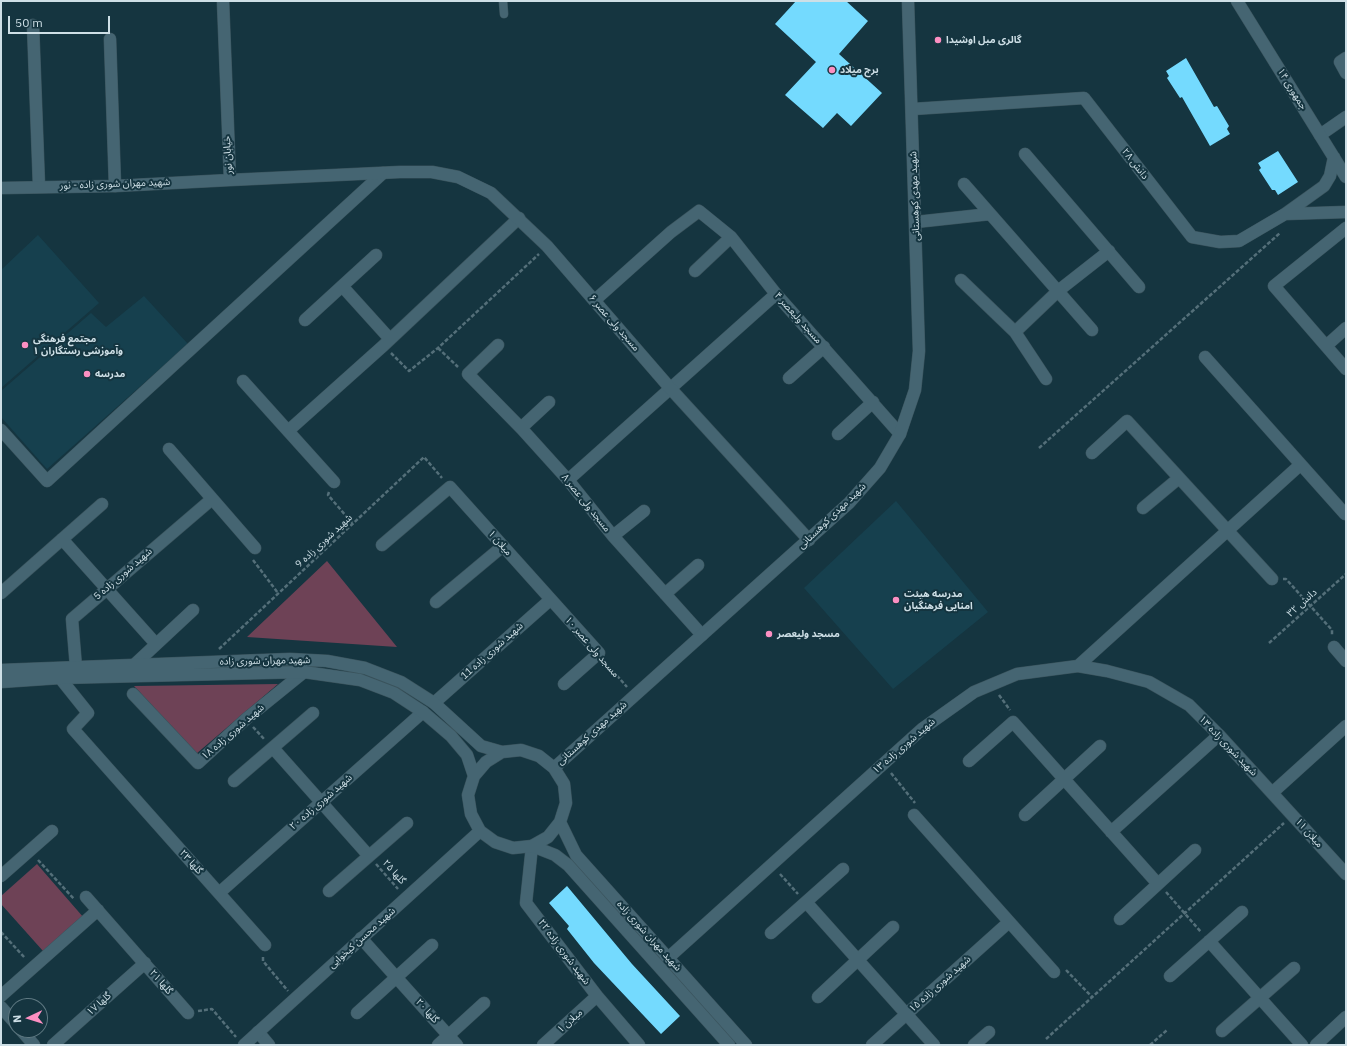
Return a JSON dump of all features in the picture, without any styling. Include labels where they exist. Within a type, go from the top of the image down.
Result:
[{"type":"street","name":"خیابان نور","points":[[223,1],[230,180],[383,173]]},
{"type":"street","name":"شهید مهدی کوهستانی","points":[[554,768],[849,503],[880,468],[900,434],[915,390],[919,351],[913,110],[908,1]]},
{"type":"street","name":"جمهوری ۱۴","points":[[1237,1],[1346,177]]},
{"type":"street","points":[[33,24],[39,186]]},
{"type":"street","points":[[110,38],[115,186]]},
{"type":"street","points":[[1346,58],[1340,62],[1346,73]]},
{"type":"street","name":"دانش ۲۸","points":[[913,110],[1084,98],[1192,237],[1220,242],[1239,241],[1285,214],[1346,212]]},
{"type":"street","points":[[1320,135],[1346,117]]},
{"type":"street","points":[[1025,154],[1139,287]]},
{"type":"street","points":[[1285,214],[1324,186],[1330,176],[1334,157]]},
{"type":"street","name":"مسجد ولی عصر ۶","points":[[383,173],[432,172],[458,177],[491,193],[547,246],[670,388],[809,540]]},
{"type":"street","points":[[1,430],[47,482],[383,173]]},
{"type":"street","name":"شهید مهران شوری زاده - نور","points":[[1,188],[39,186],[115,186],[230,180]]},
{"type":"street","points":[[964,184],[1092,330]]},
{"type":"street","name":"مسجد ولیعصر ۴","points":[[595,300],[671,232],[699,211],[731,237],[776,294],[900,434]]},
{"type":"street","points":[[916,222],[990,214]]},
{"type":"street","points":[[288,432],[519,218]]},
{"type":"street","points":[[1346,228],[1274,286],[1346,369]]},
{"type":"street","points":[[695,271],[731,237]]},
{"type":"street","points":[[1015,332],[1058,291],[1109,252]]},
{"type":"street","points":[[305,320],[376,255]]},
{"type":"street","points":[[961,280],[1015,332],[1046,379]]},
{"type":"street","points":[[342,286],[386,342]]},
{"type":"street","points":[[568,480],[776,294]]},
{"type":"street","points":[[1326,346],[1346,328]]},
{"type":"street","points":[[468,374],[498,345]]},
{"type":"street","points":[[789,378],[824,347]]},
{"type":"street","points":[[1204,357],[1345,514]]},
{"type":"street","name":"مسجد ولی عصر ۸","points":[[468,374],[521,428],[568,480],[613,536],[702,635]]},
{"type":"street","points":[[242,381],[334,482]]},
{"type":"street","points":[[521,428],[550,402]]},
{"type":"street","points":[[838,434],[873,402]]},
{"type":"street","points":[[1092,454],[1127,421],[1272,579]]},
{"type":"street","points":[[169,449],[255,548]]},
{"type":"street","points":[[1078,666],[1300,465]]},
{"type":"street","points":[[1143,508],[1179,478]]},
{"type":"street","points":[[382,545],[450,487]]},
{"type":"street","name":"میلان ۱","points":[[450,487],[550,600]]},
{"type":"street","name":"شهید شوری زاده 5","points":[[76,667],[72,618],[212,499]]},
{"type":"street","points":[[1,593],[102,504]]},
{"type":"street","points":[[613,536],[644,511]]},
{"type":"street","points":[[62,539],[156,644]]},
{"type":"street","points":[[436,602],[503,546]]},
{"type":"street","points":[[665,594],[698,565]]},
{"type":"street","name":"مسجد ولی عصر ۱۰","points":[[550,600],[599,653]]},
{"type":"street","name":"شهید شوری زاده 11","points":[[434,703],[550,600]]},
{"type":"street","points":[[134,665],[193,610]]},
{"type":"street","points":[[1334,647],[1346,661]]},
{"type":"street","points":[[564,684],[599,653]]},
{"type":"street","name":"شهید مهران شوری زاده","points":[[1,670],[290,659],[327,661],[364,668],[401,682],[434,703],[481,746],[502,752]]},
{"type":"street","name":"شهید شوری زاده ۱۳","points":[[659,967],[922,728],[974,692],[1017,674],[1078,666],[1107,670],[1149,682],[1189,706],[1220,735],[1272,793]]},
{"type":"street","name":"شهید مهران شوری زاده","points":[[1,682],[60,678],[304,672],[360,680],[394,693],[423,712],[451,736],[466,755],[474,776]]},
{"type":"street","name":"شهید شوری زاده ۱۸","points":[[133,694],[198,763],[246,719],[304,672]]},
{"type":"street","name":"گلها ۲۳","points":[[60,678],[88,713],[73,729],[265,945]]},
{"type":"street","name":"شهید شوری زاده ۲۰","points":[[218,893],[423,712]]},
{"type":"street","points":[[234,782],[313,713]]},
{"type":"street","points":[[969,761],[1013,722],[1158,884]]},
{"type":"street","points":[[1272,793],[1346,726]]},
{"type":"street","points":[[1112,832],[1220,735]]},
{"type":"street","points":[[1025,815],[1100,746]]},
{"type":"street","points":[[273,748],[369,856]]},
{"type":"street","points":[[521,750],[539,756],[554,768],[564,784],[566,803],[560,822],[548,837],[532,846],[513,848],[494,842],[480,831],[471,814],[468,795],[474,776],[486,762],[502,752],[521,750]]},
{"type":"street","name":"میلان ۱۱","points":[[1272,793],[1346,874]]},
{"type":"street","points":[[914,815],[1054,972]]},
{"type":"street","name":"شهید مهران شوری زاده","points":[[560,822],[576,855],[746,1045]]},
{"type":"street","points":[[329,891],[407,823]]},
{"type":"street","points":[[1,876],[52,830]]},
{"type":"street","name":"شهید محسن کیخوایی","points":[[244,1045],[480,831]]},
{"type":"street","name":"شهید مهران شوری زاده","points":[[532,846],[555,855],[568,865],[729,1045]]},
{"type":"street","name":"شهید شوری زاده ۲۲","points":[[532,846],[526,903],[597,996],[639,1045]]},
{"type":"street","points":[[1120,919],[1195,850]]},
{"type":"street","points":[[771,934],[843,869]]},
{"type":"street","name":"گلها ۲۱","points":[[81,898],[98,910],[188,1013]]},
{"type":"street","points":[[806,902],[934,1045]]},
{"type":"street","points":[[1,996],[98,910]]},
{"type":"street","points":[[1170,976],[1242,912]]},
{"type":"street","name":"شهید شوری زاده ۱۵","points":[[872,1045],[1009,922]]},
{"type":"street","points":[[818,997],[893,928]]},
{"type":"street","name":"گلها ۲۰","points":[[361,938],[457,1045]]},
{"type":"street","points":[[1209,941],[1302,1045]]},
{"type":"street","points":[[357,1013],[432,945]]},
{"type":"street","name":"گلها ۱۷","points":[[53,1045],[144,963]]},
{"type":"street","points":[[1222,1031],[1294,968]]},
{"type":"street","name":"میلان ۱","points":[[543,1045],[597,996]]},
{"type":"street","points":[[438,1045],[484,1003]]},
{"type":"street","points":[[1,1007],[8,1015]]},
{"type":"street","points":[[1316,1045],[1346,1017]]},
{"type":"street","points":[[258,1032],[269,1045]]},
{"type":"street","points":[[974,1045],[989,1032]]},
{"type":"lane","points":[[503,1],[504,14]]},
{"type":"path","points":[[1039,448],[1285,228]]},
{"type":"path","points":[[386,342],[408,371],[438,348],[547,246]]},
{"type":"path","points":[[438,348],[456,366],[468,374]]},
{"type":"path","name":"شهید شوری زاده 9","points":[[204,663],[424,457],[450,487]]},
{"type":"path","points":[[334,482],[328,495],[353,524]]},
{"type":"path","points":[[255,548],[253,561],[278,594]]},
{"type":"path","name":"دانش ۳۲","points":[[1269,643],[1346,574]]},
{"type":"path","points":[[1272,579],[1286,579],[1332,630],[1334,647]]},
{"type":"path","name":"مسجد ولی عصر ۱۰","points":[[599,653],[633,696]]},
{"type":"path","points":[[991,685],[1013,713],[1013,722]]},
{"type":"path","points":[[246,719],[273,748]]},
{"type":"path","points":[[883,764],[915,801],[914,815]]},
{"type":"path","points":[[1046,1039],[1293,815]]},
{"type":"path","points":[[30,851],[81,898]]},
{"type":"path","name":"گلها ۲۵","points":[[369,856],[406,898]]},
{"type":"path","points":[[772,864],[806,902]]},
{"type":"path","points":[[1158,884],[1209,941]]},
{"type":"path","points":[[1,932],[33,967]]},
{"type":"path","points":[[265,945],[262,961],[294,999]]},
{"type":"path","points":[[1054,972],[1065,969],[1092,997]]},
{"type":"path","points":[[188,1013],[212,1008],[244,1045]]},
{"type":"path","points":[[1150,1045],[1167,1030]]},
{"type":"shaded area","name":"مجتمع فرهنگی وآموزشی رستگاران ۱","points":[[38,235],[99,303],[1,388],[1,270]]},
{"type":"shaded area","name":"مدرسه","points":[[144,296],[188,344],[47,469],[1,417],[1,391],[91,313],[106,327]]},
{"type":"shaded area","name":"مدرسه هیئت امنایی فرهنگیان","points":[[896,501],[988,612],[893,689],[804,588]]},
{"type":"shaded area","points":[[327,561],[397,647],[247,637]]},
{"type":"shaded area","points":[[278,684],[196,754],[134,686]]},
{"type":"shaded area","points":[[37,864],[84,918],[43,951],[1,904],[1,896]]},
{"type":"building","name":"برج میلاد","points":[[796,1],[846,1],[868,21],[839,54],[882,93],[851,126],[837,113],[823,128],[785,95],[816,62],[775,24]]},
{"type":"building","points":[[1186,58],[1214,107],[1217,106],[1229,126],[1227,129],[1230,134],[1210,146],[1182,97],[1180,98],[1167,78],[1169,76],[1166,71]]},
{"type":"building","points":[[1278,151],[1298,182],[1278,195],[1275,190],[1272,190],[1259,170],[1261,168],[1258,163]]},
{"type":"building","points":[[567,886],[632,964],[680,1016],[661,1034],[594,963],[567,929],[569,926],[549,903]]},
{"type":"place","name":"گالری مبل اوشیدا","points":[[938,40]]},
{"type":"place","name":"برج میلاد","points":[[832,70]]},
{"type":"place","name":"مجتمع فرهنگی وآموزشی رستگاران ۱","points":[[25,345]]},
{"type":"place","name":"مدرسه","points":[[87,374]]},
{"type":"place","name":"مدرسه هیئت امنایی فرهنگیان","points":[[896,600]]},
{"type":"place","name":"مسجد ولیعصر","points":[[769,634]]}]
